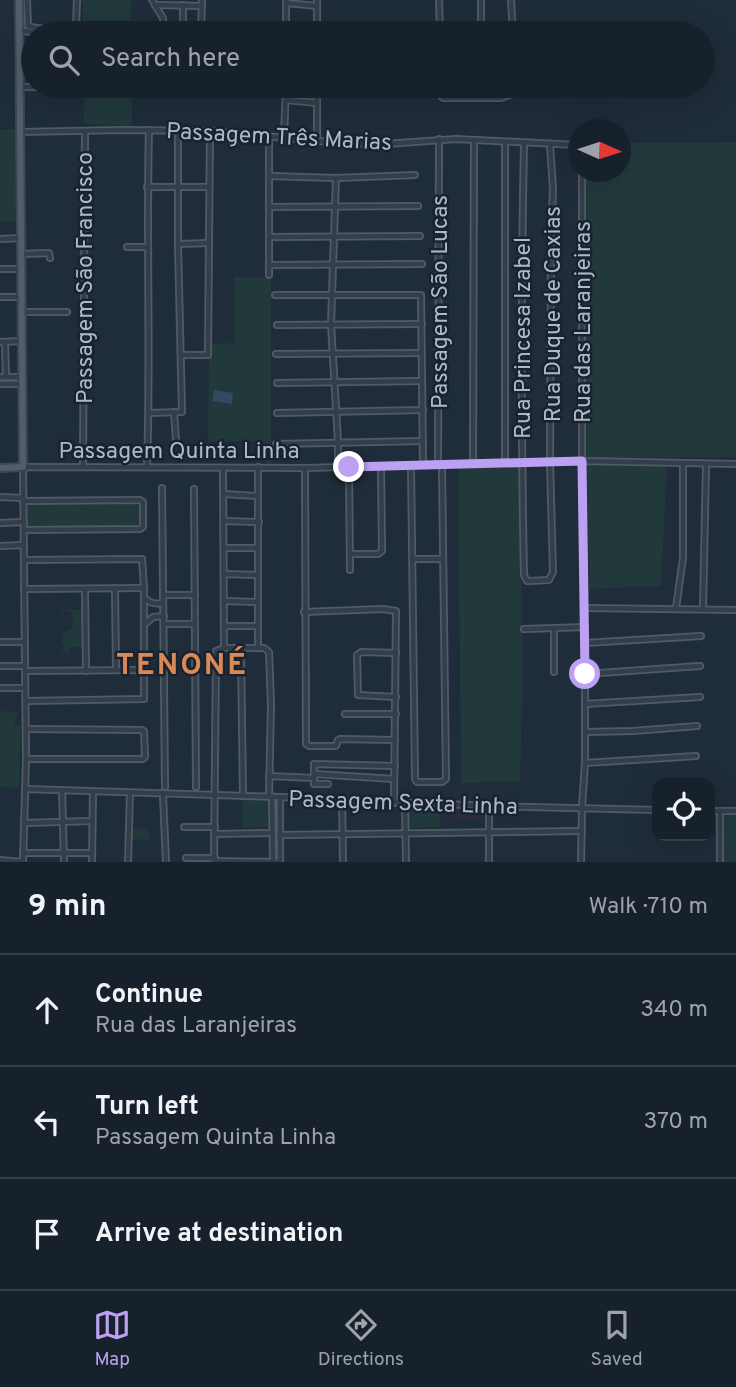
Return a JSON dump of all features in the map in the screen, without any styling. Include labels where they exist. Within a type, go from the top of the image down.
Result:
[{"type":"main road","points":[[19,0],[23,467]]},
{"type":"main road","name":"Passagem Quinta Linha","points":[[0,468],[23,467]]},
{"type":"street","points":[[27,0],[27,21]]},
{"type":"street","points":[[76,21],[77,0]]},
{"type":"street","points":[[439,0],[440,21]]},
{"type":"street","points":[[481,0],[481,21]]},
{"type":"street","points":[[511,0],[512,21]]},
{"type":"street","points":[[286,21],[286,1],[317,3],[317,21]]},
{"type":"street","points":[[153,3],[202,3],[201,21]]},
{"type":"street","points":[[153,3],[163,21]]},
{"type":"street","points":[[183,5],[183,21]]},
{"type":"street","points":[[317,98],[317,141]]},
{"type":"street","points":[[443,98],[501,98]]},
{"type":"street","points":[[285,138],[286,100],[317,103]]},
{"type":"street","points":[[147,467],[149,130]]},
{"type":"street","name":"Passagem São Francisco","points":[[83,467],[85,131]]},
{"type":"street","points":[[149,413],[182,412],[178,131]]},
{"type":"street","points":[[181,355],[208,355],[210,131]]},
{"type":"street","name":"Passagem Três Marias","points":[[21,132],[210,131],[360,144],[474,139],[568,145]]},
{"type":"street","points":[[269,137],[269,275]]},
{"type":"street","name":"Passagem São Lucas","points":[[413,559],[415,779],[418,782],[442,782],[446,779],[440,465],[439,139]]},
{"type":"street","points":[[473,464],[474,139]]},
{"type":"street","points":[[505,142],[505,463]]},
{"type":"street","name":"Rua Princesa Izabel","points":[[524,143],[524,575]]},
{"type":"street","name":"Rua Duque de Caxias","points":[[524,575],[529,581],[549,580],[552,577],[553,189],[550,144]]},
{"type":"street","points":[[269,176],[336,178],[415,175]]},
{"type":"street","points":[[336,178],[331,324],[338,467]]},
{"type":"street","name":"Rua das Laranjeiras","points":[[581,862],[585,763],[582,182]]},
{"type":"street","points":[[147,187],[209,187]]},
{"type":"street","points":[[269,207],[418,206]]},
{"type":"street","points":[[269,237],[420,236]]},
{"type":"street","points":[[0,239],[21,238]]},
{"type":"street","points":[[178,244],[209,243]]},
{"type":"street","points":[[127,247],[148,247]]},
{"type":"street","points":[[21,254],[49,253],[50,258]]},
{"type":"street","points":[[269,265],[422,264]]},
{"type":"street","points":[[0,269],[22,268]]},
{"type":"street","points":[[275,295],[420,294],[423,465]]},
{"type":"street","points":[[0,298],[22,297]]},
{"type":"street","points":[[21,312],[67,312]]},
{"type":"street","points":[[276,325],[422,324]]},
{"type":"street","points":[[22,341],[3,343],[3,377],[23,380]]},
{"type":"street","points":[[276,354],[422,353]]},
{"type":"street","points":[[0,384],[23,380]]},
{"type":"street","points":[[277,383],[422,381]]},
{"type":"street","points":[[277,413],[423,410]]},
{"type":"street","points":[[174,412],[176,440]]},
{"type":"street","points":[[276,444],[423,441]]},
{"type":"street","name":"Passagem Quinta Linha","points":[[23,467],[305,468],[582,461],[736,464]]},
{"type":"street","points":[[676,608],[683,558],[683,463]]},
{"type":"street","points":[[703,609],[706,464]]},
{"type":"street","points":[[411,465],[413,559],[443,559]]},
{"type":"street","points":[[0,860],[23,862],[26,701],[23,467]]},
{"type":"street","points":[[258,467],[258,648]]},
{"type":"street","points":[[349,467],[350,569]]},
{"type":"street","points":[[350,554],[378,554],[382,551],[381,467]]},
{"type":"street","points":[[223,468],[224,648]]},
{"type":"street","points":[[305,468],[306,744],[336,746],[340,739],[396,740]]},
{"type":"street","points":[[162,488],[166,787]]},
{"type":"street","points":[[194,489],[196,787]]},
{"type":"street","points":[[224,494],[258,496]]},
{"type":"street","points":[[0,497],[23,500],[140,499],[143,502],[143,527],[140,529],[24,530]]},
{"type":"street","points":[[224,521],[259,522]]},
{"type":"street","points":[[0,523],[24,522]]},
{"type":"street","points":[[0,546],[24,545]]},
{"type":"street","points":[[224,548],[258,548]]},
{"type":"street","points":[[24,560],[142,559],[144,588],[145,697],[142,700],[26,701]]},
{"type":"street","points":[[224,574],[258,575]]},
{"type":"street","points":[[115,588],[116,670]]},
{"type":"street","points":[[24,589],[144,588]]},
{"type":"street","points":[[85,589],[86,671]]},
{"type":"street","points":[[163,595],[195,595]]},
{"type":"street","points":[[144,597],[156,604],[163,603]]},
{"type":"street","points":[[224,601],[258,602]]},
{"type":"street","points":[[585,608],[736,610]]},
{"type":"street","points":[[304,612],[394,610],[397,613],[394,803]]},
{"type":"street","points":[[144,625],[153,617],[163,616]]},
{"type":"street","points":[[164,624],[195,624]]},
{"type":"street","points":[[225,626],[258,626]]},
{"type":"street","points":[[524,629],[585,627]]},
{"type":"street","points":[[554,628],[554,672]]},
{"type":"street","points":[[585,643],[701,636]]},
{"type":"street","points":[[0,642],[25,642]]},
{"type":"street","points":[[214,861],[216,651],[224,648],[264,648],[269,652],[269,776],[273,862]]},
{"type":"street","points":[[242,648],[243,796]]},
{"type":"street","points":[[396,653],[361,652],[358,656],[358,695],[396,697]]},
{"type":"street","points":[[0,666],[86,671],[145,670]]},
{"type":"street","points":[[585,674],[701,666]]},
{"type":"street","points":[[0,688],[25,688]]},
{"type":"street","points":[[585,704],[699,697]]},
{"type":"street","points":[[345,714],[396,714]]},
{"type":"street","points":[[584,732],[697,726]]},
{"type":"street","points":[[26,729],[142,730],[145,757],[26,759]]},
{"type":"street","points":[[585,763],[696,756]]},
{"type":"street","points":[[328,784],[315,784],[313,765],[395,766]]},
{"type":"street","points":[[269,776],[394,779]]},
{"type":"street","name":"Passagem Sexta Linha","points":[[24,789],[652,810]]},
{"type":"street","points":[[62,790],[64,862]]},
{"type":"street","points":[[92,862],[93,792]]},
{"type":"street","points":[[128,862],[130,793]]},
{"type":"street","points":[[163,795],[166,862]]},
{"type":"street","points":[[186,858],[280,862],[280,797]]},
{"type":"street","points":[[342,800],[342,862]]},
{"type":"street","points":[[405,803],[406,862]]},
{"type":"street","points":[[489,806],[489,862]]},
{"type":"street","points":[[715,811],[736,811]]},
{"type":"street","points":[[720,811],[720,862]]},
{"type":"street","points":[[24,822],[92,821]]},
{"type":"street","points":[[184,827],[215,827]]},
{"type":"street","points":[[279,835],[582,831]]},
{"type":"street","points":[[215,834],[272,833]]},
{"type":"street","points":[[23,853],[92,853]]},
{"type":"shaded area","points":[[453,806],[483,807],[483,819],[453,819]]},
{"type":"green space","points":[[83,0],[131,0],[131,21],[83,21]]},
{"type":"green space","points":[[83,98],[132,98],[132,126],[84,124]]},
{"type":"green space","points":[[16,129],[18,221],[0,221],[0,130]]},
{"type":"green space","points":[[736,142],[736,457],[581,458],[585,182],[631,182],[631,143]]},
{"type":"green space","points":[[234,277],[271,278],[271,454],[274,461],[268,466],[264,461],[264,441],[208,441],[209,344],[234,343]]},
{"type":"green space","points":[[587,463],[667,464],[661,586],[589,589]]},
{"type":"green space","points":[[458,465],[520,466],[523,677],[520,781],[461,783]]},
{"type":"green space","points":[[26,502],[142,502],[142,525],[26,527]]},
{"type":"green space","points":[[60,609],[83,610],[83,647],[69,647],[69,653],[64,652],[59,656],[64,648],[64,631],[73,627],[72,613],[66,610],[62,612]]},
{"type":"green space","points":[[0,711],[18,712],[14,725],[21,726],[19,788],[0,787]]},
{"type":"green space","points":[[243,797],[269,797],[269,827],[242,828]]},
{"type":"green space","points":[[409,804],[440,806],[440,827],[409,828]]},
{"type":"green space","points":[[723,812],[736,813],[736,862],[722,862]]},
{"type":"green space","points":[[131,828],[149,829],[149,840],[131,839]]},
{"type":"water","points":[[214,390],[233,393],[232,404],[212,401]]},
{"type":"district","name":"TENONÉ","points":[[182,664]]},
{"type":"route","points":[[349,467],[582,461],[585,674]]}]
